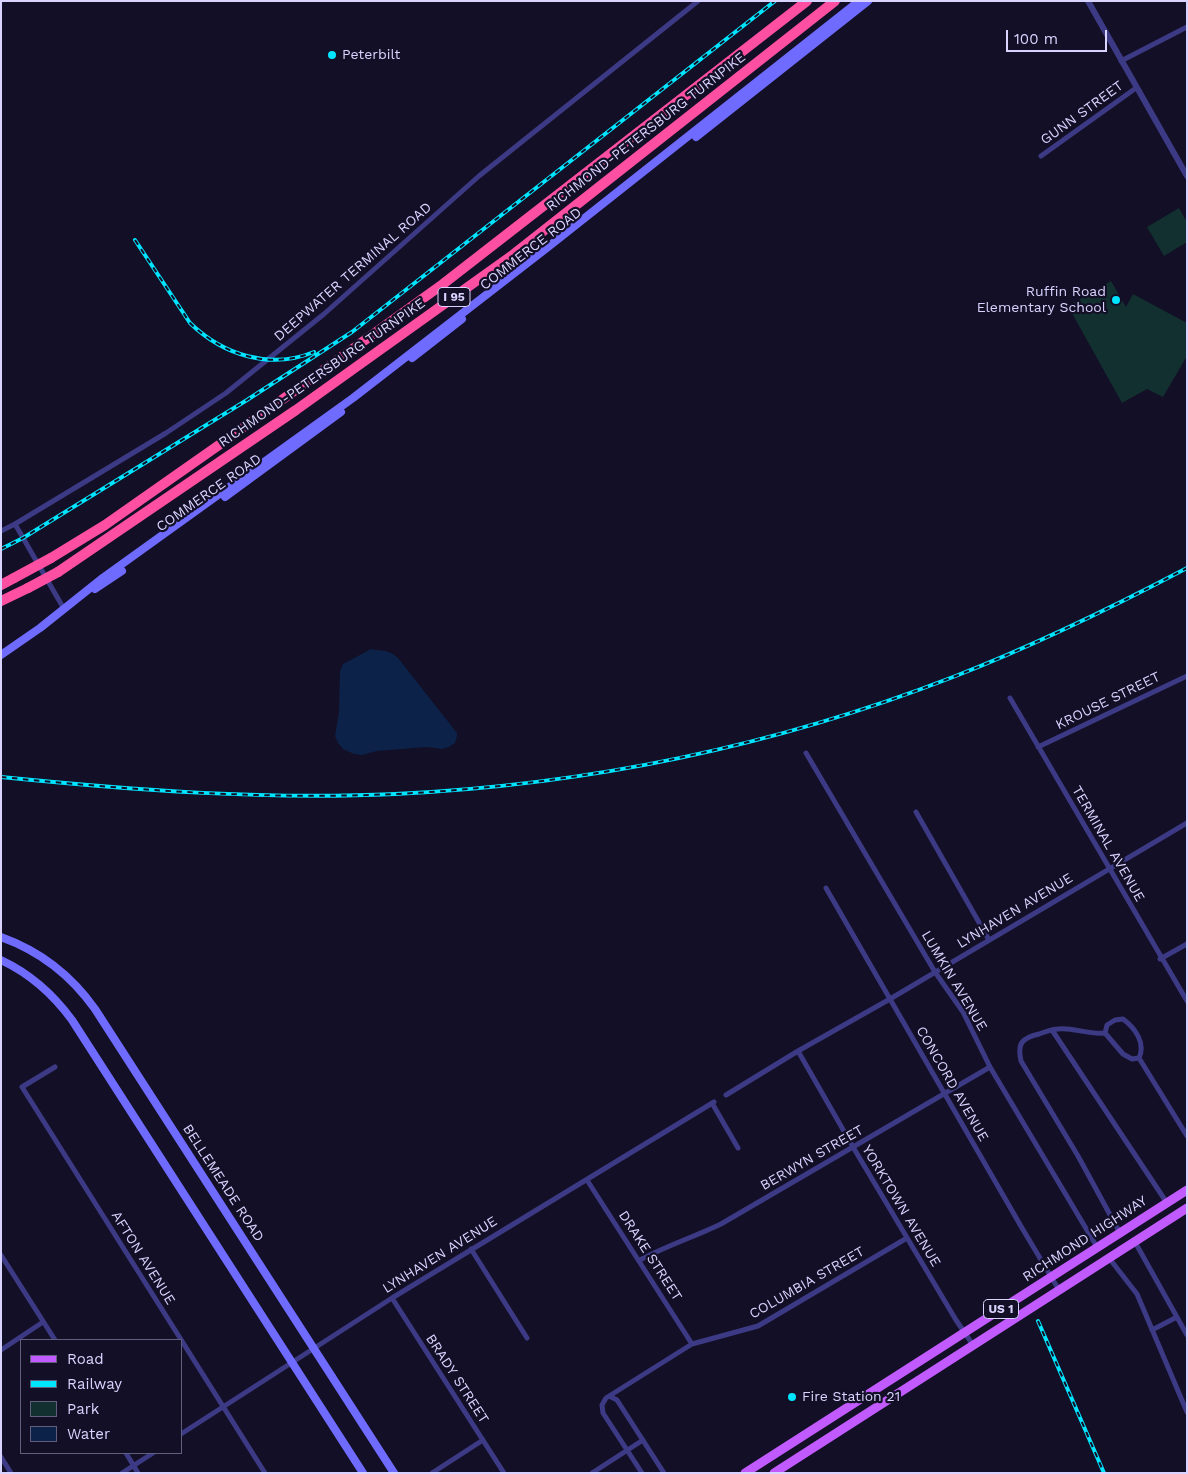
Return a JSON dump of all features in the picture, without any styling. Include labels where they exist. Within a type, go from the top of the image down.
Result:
[{"type":"highway","name":"RICHMOND-PETERSBURG TURNPIKE","points":[[1,585],[51,558],[105,525],[203,457],[443,284],[807,1]]},
{"type":"highway","name":"RICHMOND-PETERSBURG TURNPIKE","points":[[1,601],[58,572],[296,410],[514,254],[834,1]]},
{"type":"main road","name":"COMMERCE ROAD","points":[[1,655],[353,398],[548,247],[859,1]]},
{"type":"main road","name":"COMMERCE ROAD","points":[[82,596],[101,586],[322,427],[868,1]]},
{"type":"main road","name":"BELLEMEADE ROAD","points":[[1,937],[21,944],[53,964],[72,980],[88,998],[394,1473]]},
{"type":"main road","points":[[1,960],[20,970],[39,984],[57,1001],[72,1020],[363,1473]]},
{"type":"main road","name":"RICHMOND HIGHWAY","points":[[745,1473],[1187,1190]]},
{"type":"main road","name":"RICHMOND HIGHWAY","points":[[774,1473],[1187,1208]]},
{"type":"street","name":"DEEPWATER TERMINAL ROAD","points":[[1,531],[166,433],[226,393],[324,314],[480,176],[698,1]]},
{"type":"street","points":[[1088,1],[1187,176]]},
{"type":"street","points":[[1121,61],[1187,27]]},
{"type":"street","name":"GUNN STREET","points":[[1041,156],[1136,88]]},
{"type":"street","points":[[15,524],[64,609]]},
{"type":"street","name":"KROUSE STREET","points":[[1038,747],[1187,676]]},
{"type":"street","name":"TERMINAL AVENUE","points":[[1010,698],[1160,959],[1187,1001]]},
{"type":"street","name":"LUMKIN AVENUE","points":[[806,753],[935,972],[963,1012],[990,1066],[1097,1247]]},
{"type":"street","points":[[916,812],[989,940]]},
{"type":"street","name":"LYNHAVEN AVENUE","points":[[726,1095],[1187,823]]},
{"type":"street","name":"CONCORD AVENUE","points":[[826,888],[944,1094],[1060,1290]]},
{"type":"street","points":[[1160,959],[1187,944]]},
{"type":"street","points":[[1105,1033],[1107,1025],[1115,1020],[1123,1019],[1138,1034],[1141,1045],[1139,1058],[1187,1136]]},
{"type":"street","points":[[1105,1033],[1094,1034],[1060,1028],[1028,1036],[1021,1043],[1019,1051],[1021,1061],[1078,1156],[1120,1233]]},
{"type":"street","points":[[1052,1030],[1167,1203]]},
{"type":"street","points":[[1105,1033],[1123,1054],[1132,1060],[1139,1058]]},
{"type":"street","name":"YORKTOWN AVENUE","points":[[798,1051],[853,1148],[973,1345]]},
{"type":"street","name":"BERWYN STREET","points":[[640,1260],[720,1224],[853,1148],[990,1066]]},
{"type":"street","name":"AFTON AVENUE","points":[[55,1067],[22,1087],[181,1339]]},
{"type":"street","name":"LYNHAVEN AVENUE","points":[[182,1433],[392,1298],[713,1102],[738,1148]]},
{"type":"street","name":"DRAKE STREET","points":[[587,1180],[692,1344]]},
{"type":"street","name":"COLUMBIA STREET","points":[[610,1397],[692,1344],[758,1326],[907,1238]]},
{"type":"street","points":[[1135,1242],[1187,1336]]},
{"type":"street","points":[[471,1249],[527,1338]]},
{"type":"street","points":[[1,1255],[54,1339]]},
{"type":"street","points":[[1109,1258],[1137,1294],[1187,1412]]},
{"type":"street","name":"BRADY STREET","points":[[392,1298],[504,1473]]},
{"type":"street","points":[[1152,1330],[1177,1317]]},
{"type":"street","points":[[1,1350],[43,1322]]},
{"type":"street","name":"AFTON AVENUE","points":[[182,1340],[265,1473]]},
{"type":"street","points":[[642,1473],[602,1410],[603,1401],[610,1397],[617,1400],[664,1473]]},
{"type":"street","points":[[432,1473],[483,1440]]},
{"type":"street","points":[[592,1473],[643,1440]]},
{"type":"street","points":[[127,1454],[138,1473]]},
{"type":"street","points":[[122,1473],[151,1454]]},
{"type":"street","points":[[1,1457],[11,1473]]},
{"type":"green space","points":[[1179,208],[1187,222],[1187,242],[1164,256],[1147,227]]},
{"type":"green space","points":[[1111,281],[1126,307],[1133,294],[1187,323],[1187,356],[1163,397],[1147,389],[1122,403],[1068,306]]},
{"type":"water","points":[[371,649],[389,652],[398,658],[457,733],[455,743],[442,749],[427,747],[377,751],[362,755],[343,749],[335,736],[339,712],[340,671],[343,664]]},
{"type":"railway","points":[[1,549],[23,538],[247,400],[352,332],[775,1]]},
{"type":"railway","points":[[135,240],[190,323],[217,344],[232,351],[264,359],[281,360],[314,352]]},
{"type":"railway","points":[[1,777],[198,793],[346,796],[466,789],[537,782],[608,771],[748,742],[886,701],[953,677],[1042,639],[1101,612],[1187,568]]},
{"type":"railway","points":[[1038,1321],[1104,1473]]},
{"type":"place","name":"Peterbilt","points":[[332,55]]},
{"type":"place","name":"Ruffin Road Elementary School","points":[[1116,300]]},
{"type":"place","name":"Fire Station 21","points":[[792,1397]]}]
